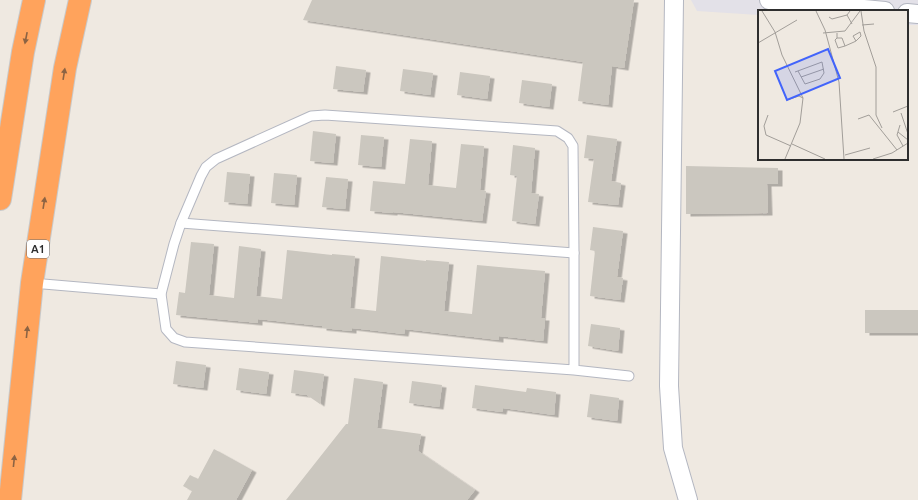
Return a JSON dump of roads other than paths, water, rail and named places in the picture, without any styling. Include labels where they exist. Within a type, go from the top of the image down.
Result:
[{"type":"highway","points":[[0,199],[23,52],[34,0]]},
{"type":"highway","name":"A1","points":[[10,500],[32,283],[65,68],[80,0]]},
{"type":"street","points":[[674,0],[669,386],[672,448],[688,500]]},
{"type":"street","points":[[769,0],[874,10]]},
{"type":"street","points":[[908,13],[918,14]]},
{"type":"lane","points":[[574,370],[573,146],[568,138],[557,131],[325,115],[311,116],[216,159],[206,167],[201,176],[181,223],[161,294],[166,329],[174,338],[185,342],[574,370],[630,376]]},
{"type":"lane","points":[[181,223],[574,253]]},
{"type":"lane","points":[[32,283],[161,294]]}]
